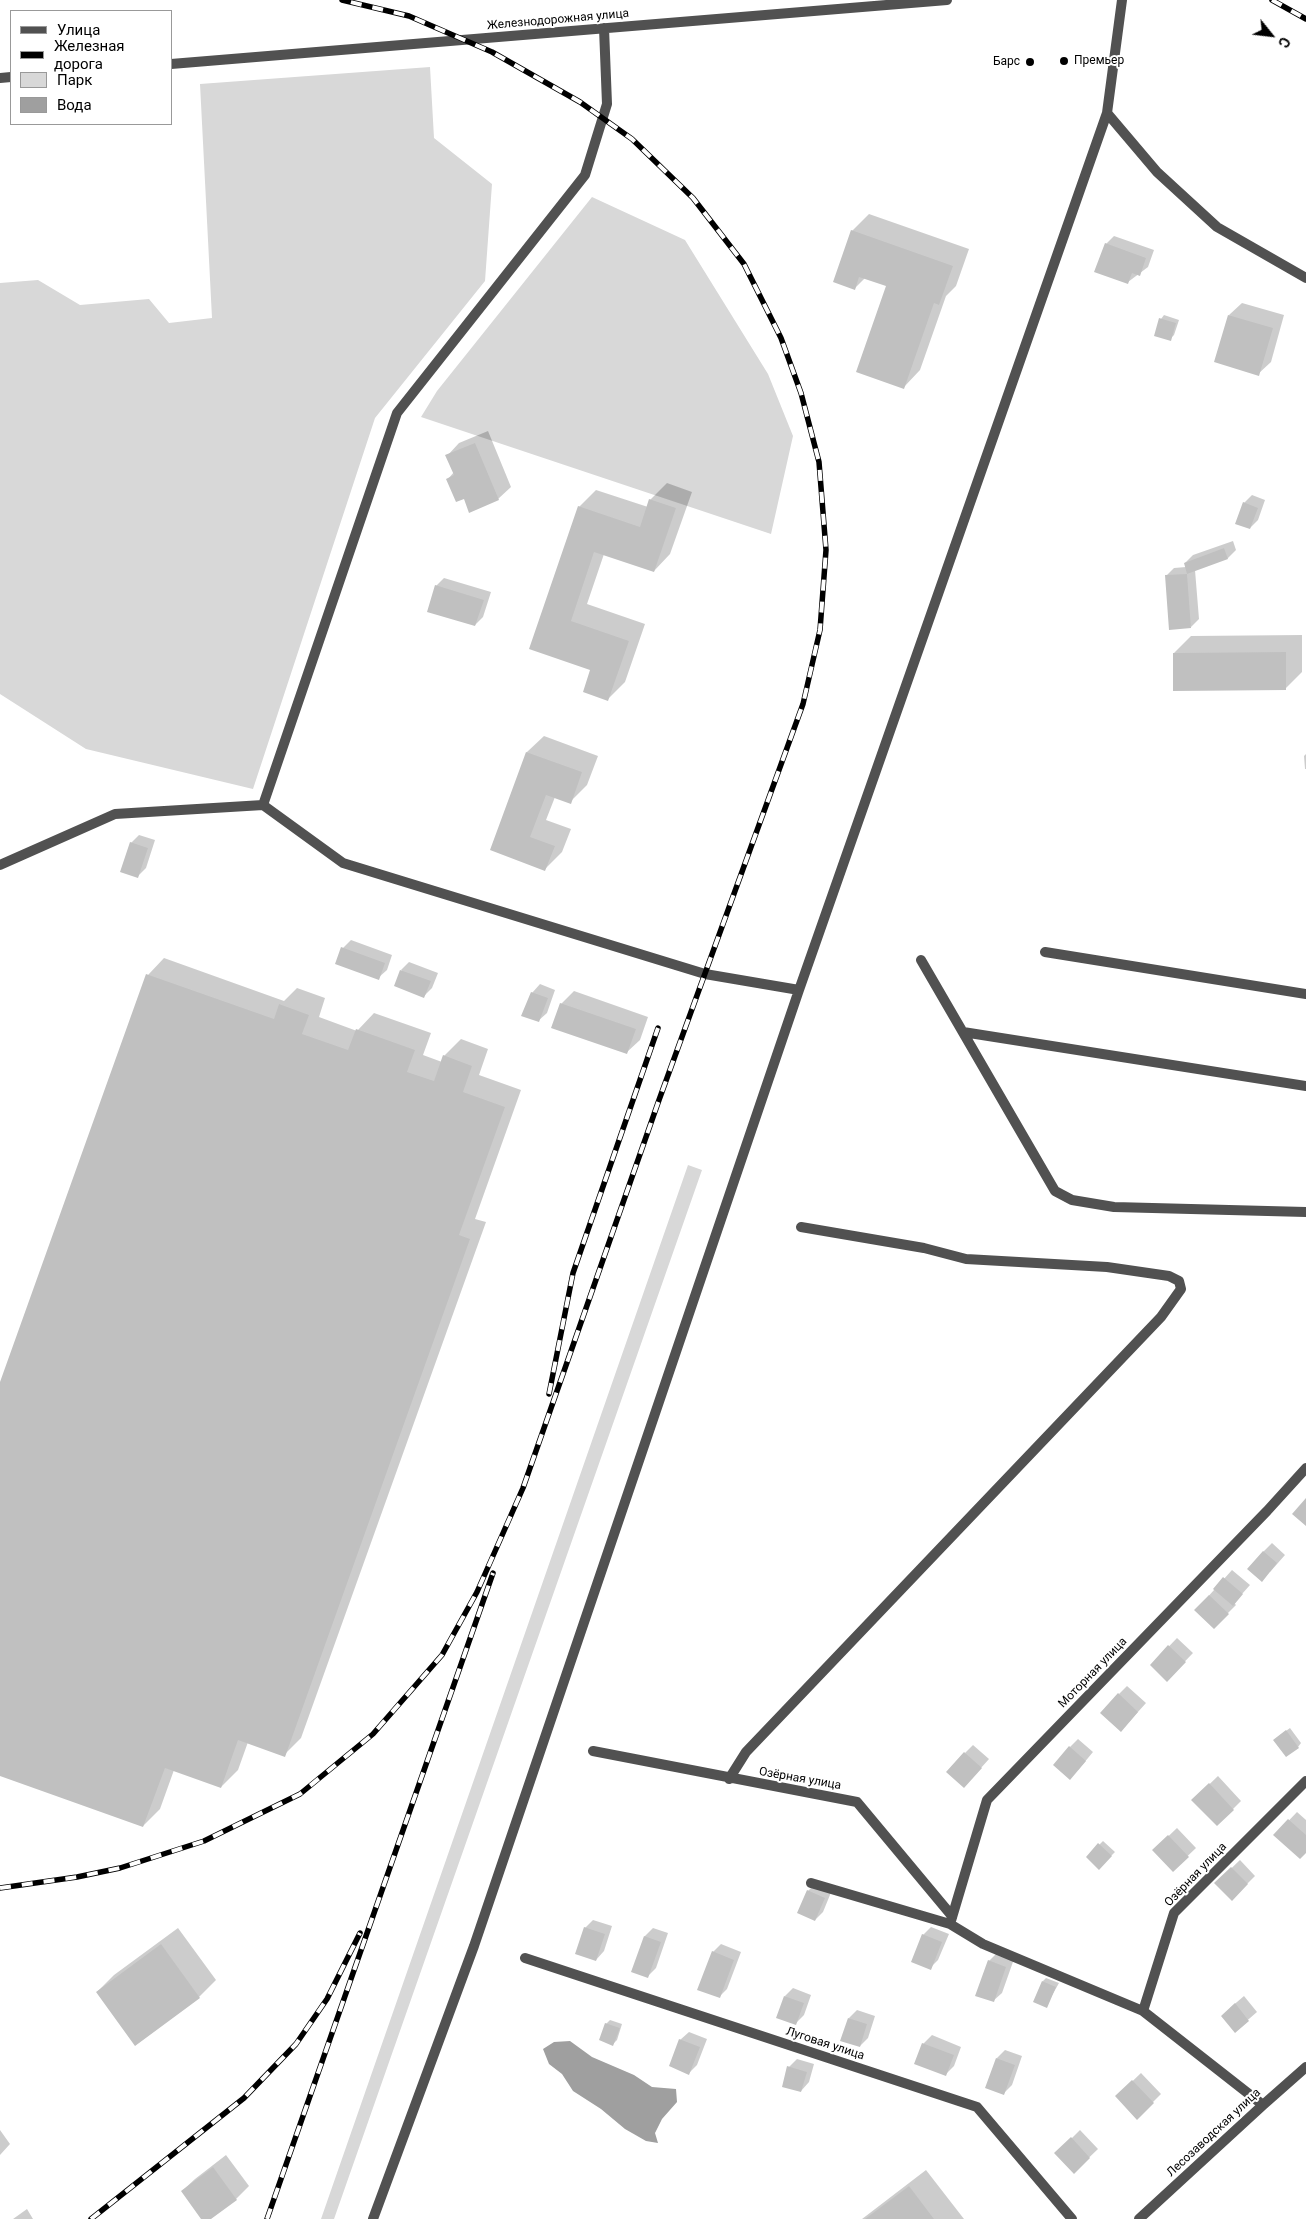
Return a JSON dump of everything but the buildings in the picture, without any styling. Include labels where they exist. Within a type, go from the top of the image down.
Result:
[{"type":"street","name":"Железнодорожная улица","points":[[172,64],[947,0]]},
{"type":"street","points":[[373,2219],[474,1946],[799,990],[1107,113],[1122,0]]},
{"type":"street","points":[[263,805],[397,413],[585,175],[607,104],[604,28]]},
{"type":"street","points":[[1107,113],[1157,172],[1217,227],[1306,278]]},
{"type":"street","points":[[0,865],[115,814],[263,805],[343,863],[705,974],[799,990]]},
{"type":"street","points":[[1045,952],[1306,994]]},
{"type":"street","points":[[921,960],[1055,1191],[1072,1200],[1114,1207],[1306,1212]]},
{"type":"street","points":[[963,1032],[1306,1086]]},
{"type":"street","points":[[728,1779],[746,1752],[1161,1316],[1181,1289],[1179,1281],[1169,1276],[1107,1267],[966,1260],[924,1248],[801,1227]]},
{"type":"street","name":"Моторная улица","points":[[951,1920],[987,1800],[1268,1511],[1306,1468]]},
{"type":"street","name":"Озёрная улица","points":[[593,1752],[857,1802],[951,1920],[983,1944],[1143,2011],[1263,2105]]},
{"type":"street","name":"Озёрная улица","points":[[1143,2011],[1174,1913],[1306,1781]]},
{"type":"street","name":"Озёрная улица","points":[[811,1883],[951,1920]]},
{"type":"street","name":"Луговая улица","points":[[525,1958],[977,2107],[1072,2219]]},
{"type":"street","name":"Лесозаводская улица","points":[[1140,2219],[1306,2067]]},
{"type":"green space","points":[[430,67],[434,138],[492,184],[485,281],[375,418],[253,789],[86,749],[0,694],[0,283],[38,280],[80,305],[149,299],[169,323],[212,318],[200,84]]},
{"type":"green space","points":[[592,197],[685,240],[768,374],[793,436],[771,534],[421,417],[437,391]]},
{"type":"green space","points":[[688,1165],[702,1170],[334,2219],[321,2219]]},
{"type":"water","points":[[570,2041],[592,2057],[634,2075],[652,2087],[676,2089],[677,2102],[662,2119],[655,2133],[658,2143],[646,2141],[625,2129],[601,2109],[573,2091],[562,2074],[549,2064],[543,2049],[554,2042]]},
{"type":"railway","points":[[0,1888],[77,1877],[120,1868],[204,1841],[300,1794],[373,1734],[442,1655],[477,1592],[523,1488],[659,1100],[803,704],[820,630],[826,550],[819,462],[801,393],[781,338],[744,264],[693,198],[632,139],[580,102],[492,52],[409,16],[342,0]]},
{"type":"railway","points":[[1272,0],[1306,19]]},
{"type":"railway","points":[[549,1394],[573,1273],[658,1028]]},
{"type":"railway","points":[[267,2219],[493,1573]]},
{"type":"railway","points":[[91,2219],[244,2098],[296,2044],[327,1999],[360,1933]]},
{"type":"place","name":"Премьер","points":[[1064,61]]},
{"type":"place","name":"Барс","points":[[1030,62]]}]
